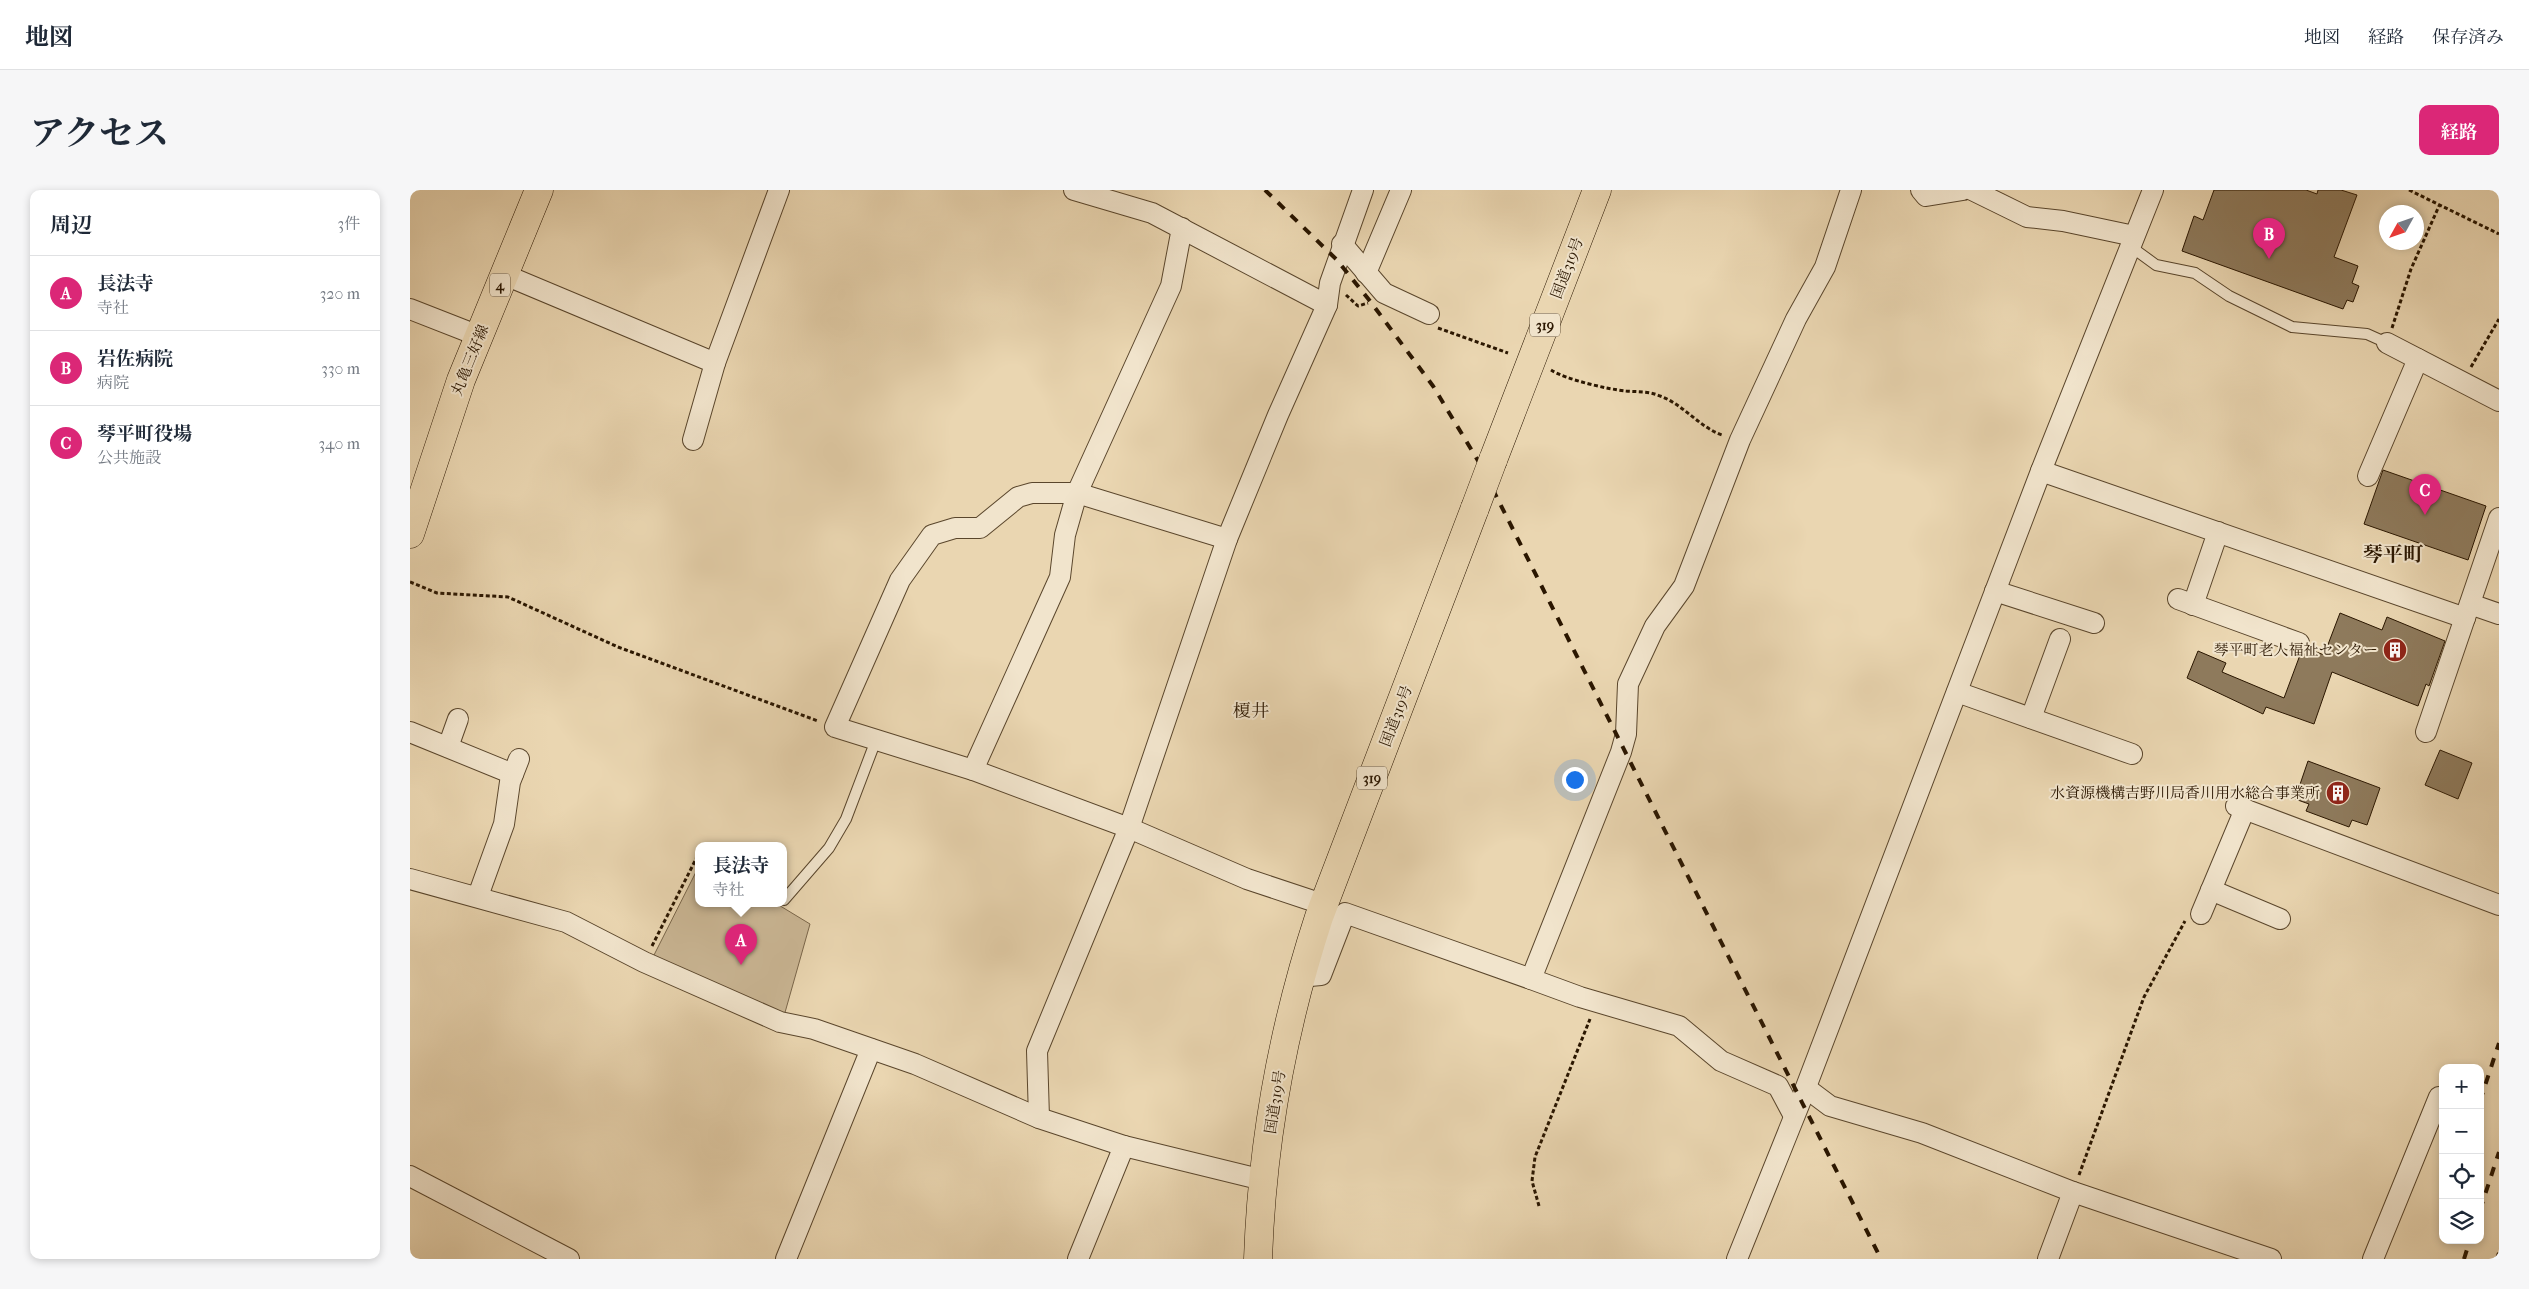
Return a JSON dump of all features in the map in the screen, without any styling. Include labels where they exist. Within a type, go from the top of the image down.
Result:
[{"type":"main road","name":"丸亀三好線","points":[[410,534],[460,380],[539,190]]},
{"type":"main road","name":"国道319号","points":[[1258,1259],[1263,1180],[1282,1053],[1300,977],[1319,917],[1597,190]]},
{"type":"street","points":[[693,440],[715,363],[779,190]]},
{"type":"street","points":[[1074,190],[1152,213],[1327,305]]},
{"type":"street","points":[[1038,1118],[1037,1051],[1129,828],[1227,539],[1278,415],[1327,305],[1330,283],[1342,244],[1363,190]]},
{"type":"street","points":[[1366,273],[1401,190]]},
{"type":"street","points":[[1531,979],[1621,752],[1626,734],[1628,684],[1655,626],[1684,586],[1740,440],[1796,319],[1825,267],[1851,190]]},
{"type":"street","points":[[1921,190],[1926,196],[1963,190]]},
{"type":"street","points":[[1972,190],[2028,217],[2063,221],[2132,241]]},
{"type":"street","points":[[1737,1259],[1806,1088],[2041,471],[2153,190]]},
{"type":"street","points":[[973,770],[1060,577],[1065,535],[1077,494],[1171,286],[1182,228]]},
{"type":"street","points":[[1342,244],[1384,293],[1429,314]]},
{"type":"street","points":[[505,275],[715,363]]},
{"type":"street","points":[[410,309],[479,336]]},
{"type":"street","points":[[2387,342],[2499,401]]},
{"type":"street","points":[[2368,476],[2418,359]]},
{"type":"street","points":[[2041,471],[2218,532],[2468,611],[2499,614]]},
{"type":"street","points":[[1227,539],[1077,494],[1025,495],[1018,497],[980,528],[955,528],[932,535],[900,580],[835,727],[973,770],[1129,828],[1247,879],[1313,901]]},
{"type":"street","points":[[2426,732],[2499,518]]},
{"type":"street","points":[[2218,532],[2186,602],[2299,643]]},
{"type":"street","points":[[1995,591],[2094,623]]},
{"type":"street","points":[[2031,718],[2060,639]]},
{"type":"street","points":[[1957,692],[2132,754]]},
{"type":"street","points":[[448,747],[458,719]]},
{"type":"street","points":[[410,732],[448,747],[516,767],[508,836],[478,896]]},
{"type":"street","points":[[2194,915],[2211,890],[2241,808],[2499,905]]},
{"type":"street","points":[[410,879],[478,896],[535,915],[566,922],[644,962],[780,1022],[814,1030],[915,1064],[1038,1118],[1124,1146],[1263,1180]]},
{"type":"street","points":[[2211,890],[2280,919]]},
{"type":"street","points":[[1300,977],[1321,976],[1345,913],[1597,1002],[1679,1026],[1722,1061],[1778,1086],[1794,1116]]},
{"type":"street","points":[[786,1259],[871,1049]]},
{"type":"street","points":[[1806,1088],[1830,1106],[1922,1133],[2073,1192],[2271,1259]]},
{"type":"street","points":[[2373,1259],[2439,1099]]},
{"type":"street","points":[[1078,1259],[1124,1146]]},
{"type":"street","points":[[410,1176],[569,1259]]},
{"type":"street","points":[[2048,1259],[2073,1192]]},
{"type":"lane","points":[[2132,241],[2156,265],[2195,273],[2229,296],[2292,327],[2367,334],[2387,342]]},
{"type":"lane","points":[[787,896],[834,841],[846,819],[876,740]]},
{"type":"path","points":[[2409,190],[2499,234]]},
{"type":"path","points":[[2387,342],[2411,269],[2439,206]]},
{"type":"path","points":[[2462,382],[2499,319]]},
{"type":"path","points":[[1549,369],[1625,391],[1646,392],[1661,396],[1705,426],[1718,433],[1740,440]]},
{"type":"path","points":[[410,582],[437,593],[508,597],[618,647],[835,727]]},
{"type":"path","points":[[644,962],[695,861]]},
{"type":"path","points":[[2073,1192],[2144,998],[2194,915]]},
{"type":"path","points":[[1540,1206],[1532,1181],[1535,1158],[1597,1002]]},
{"type":"shaded area","points":[[695,874],[695,907],[782,907],[810,924],[784,1016],[653,957]]},
{"type":"building","points":[[2214,190],[2306,190],[2317,194],[2318,190],[2341,190],[2357,195],[2334,257],[2358,266],[2352,283],[2359,286],[2353,302],[2347,300],[2343,309],[2182,251],[2194,216],[2203,220]]},
{"type":"building","points":[[2383,470],[2486,506],[2468,560],[2364,524]]},
{"type":"building","points":[[2340,613],[2382,630],[2387,617],[2445,641],[2429,686],[2426,684],[2418,706],[2332,672],[2314,724],[2266,707],[2263,714],[2187,678],[2198,651],[2226,663],[2222,672],[2284,698],[2300,655],[2309,649],[2324,655]]},
{"type":"building","points":[[2440,750],[2472,763],[2458,799],[2425,785]]},
{"type":"building","name":"水資源機構吉野川局香川用水総合事業所","points":[[2308,761],[2380,788],[2367,825],[2352,820],[2349,827],[2306,811],[2309,804],[2295,799]]},
{"type":"railway","points":[[1265,190],[1337,260],[1370,301],[1433,386],[1480,464],[1881,1259]]},
{"type":"railway","points":[[2484,1089],[2499,1043]]},
{"type":"railway","points":[[2484,1199],[2499,1152]]},
{"type":"railway","points":[[2464,1259],[2469,1244]]},
{"type":"railway","points":[[2497,1259],[2499,1253]]},
{"type":"place","name":"岩佐病院","points":[[2269,259]]},
{"type":"place","name":"琴平町役場","points":[[2425,515]]},
{"type":"place","name":"琴平町老人福祉センター","points":[[2395,650]]},
{"type":"place","name":"水資源機構吉野川局香川用水総合事業所","points":[[2338,793]]},
{"type":"place","name":"長法寺","points":[[741,965]]},
{"type":"district","name":"琴平町","points":[[2393,554]]},
{"type":"district","name":"榎井","points":[[1251,711]]}]
